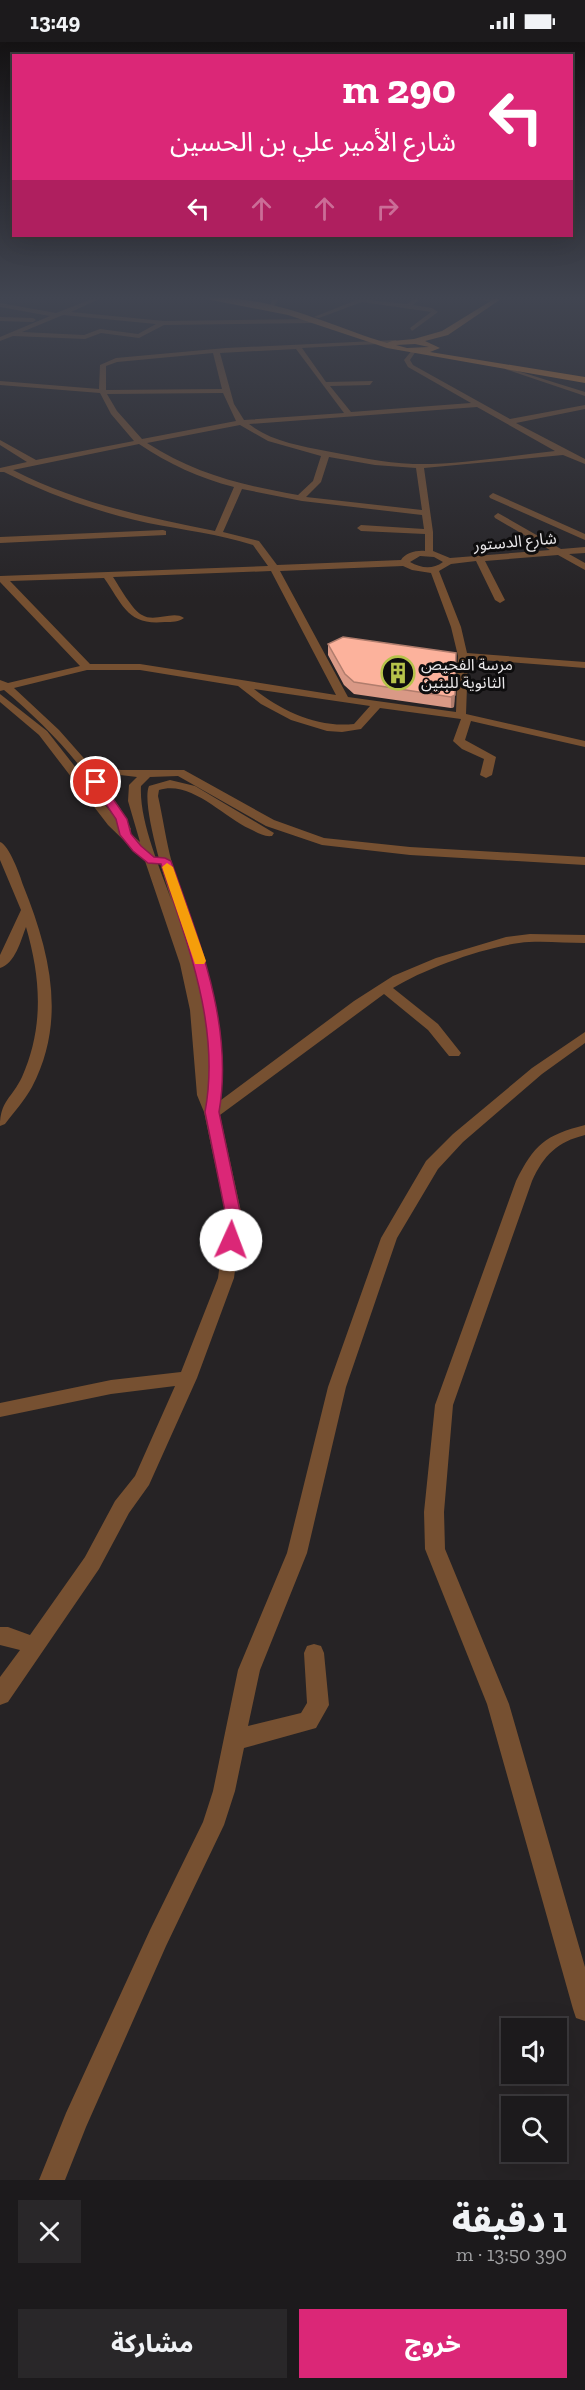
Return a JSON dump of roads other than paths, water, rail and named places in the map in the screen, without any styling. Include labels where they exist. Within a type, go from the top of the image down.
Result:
[{"type":"street","points":[[107,399],[118,419],[138,441],[176,464],[198,474],[240,486],[301,497],[427,513]]},
{"type":"street","points":[[230,399],[242,422],[269,439],[326,453],[391,464],[420,466],[564,453]]},
{"type":"street","points":[[336,399],[350,415]]},
{"type":"street","points":[[466,399],[564,453],[585,462]]},
{"type":"street","points":[[3,470],[33,462],[242,422],[477,405]]},
{"type":"street","points":[[508,422],[585,407]]},
{"type":"street","points":[[0,442],[33,462]]},
{"type":"street","points":[[301,497],[317,482],[326,453]]},
{"type":"street","points":[[420,466],[429,532],[429,553]]},
{"type":"street","points":[[3,470],[78,501],[147,520],[253,541],[274,568],[343,698]]},
{"type":"street","points":[[218,534],[240,486]]},
{"type":"street","points":[[493,496],[585,537]]},
{"type":"street","points":[[498,516],[585,567]]},
{"type":"street","points":[[361,528],[429,532]]},
{"type":"street","points":[[0,540],[163,533]]},
{"type":"street","name":"شارع الدستور","points":[[448,561],[585,550]]},
{"type":"street","points":[[2,579],[405,562],[416,568],[434,569],[447,565],[448,561],[442,556],[429,553],[411,555],[405,562]]},
{"type":"street","points":[[480,560],[500,600]]},
{"type":"street","points":[[434,569],[456,627],[463,656],[464,716],[459,741],[466,747],[490,757],[486,775]]},
{"type":"street","points":[[107,576],[137,617],[150,621],[179,618]]},
{"type":"street","points":[[2,579],[87,667]]},
{"type":"street","points":[[463,656],[585,665]]},
{"type":"street","points":[[2,685],[87,667],[140,667],[464,716],[585,744]]},
{"type":"street","points":[[241,684],[259,700],[293,717],[337,730],[357,727],[379,703]]},
{"type":"street","points":[[2,685],[47,720],[86,767],[121,819],[126,835]]},
{"type":"street","points":[[0,697],[43,733],[112,822],[137,849],[158,861]]},
{"type":"street","points":[[86,767],[121,773],[147,774],[172,771],[188,774],[270,823],[292,833],[322,841],[583,867]]},
{"type":"street","points":[[0,1695],[92,1563],[122,1507],[142,1480],[188,1378],[226,1278],[234,1216],[212,1113],[204,1095],[201,1034],[193,987],[158,861],[134,801],[135,785],[147,774]]},
{"type":"street","points":[[158,861],[153,788],[170,783],[191,788],[243,821],[278,838],[304,845],[359,855],[408,860],[533,863]]},
{"type":"street","points":[[0,846],[27,910],[42,957],[48,1002],[41,1048],[20,1094],[0,1121]]},
{"type":"street","points":[[0,964],[8,954],[27,910]]},
{"type":"street","points":[[212,1113],[384,987],[441,961],[506,941],[530,938],[585,939]]},
{"type":"street","points":[[384,987],[433,1027],[454,1053]]},
{"type":"street","points":[[52,2180],[75,2122],[148,1959],[213,1825],[224,1791],[249,1670],[297,1553],[337,1387],[389,1238],[432,1165],[458,1138],[537,1071],[585,1036]]},
{"type":"street","points":[[585,1130],[564,1135],[540,1150],[524,1181],[444,1405],[433,1535],[440,1565],[498,1704],[585,2009]]},
{"type":"street","points":[[0,1410],[111,1387],[188,1378]]},
{"type":"street","points":[[0,1636],[8,1636],[34,1646]]},
{"type":"street","points":[[235,1740],[308,1721],[318,1705],[314,1653]]},
{"type":"place","name":"مرسة الفحيص الثانوية للبنين","points":[[398,673]]}]
